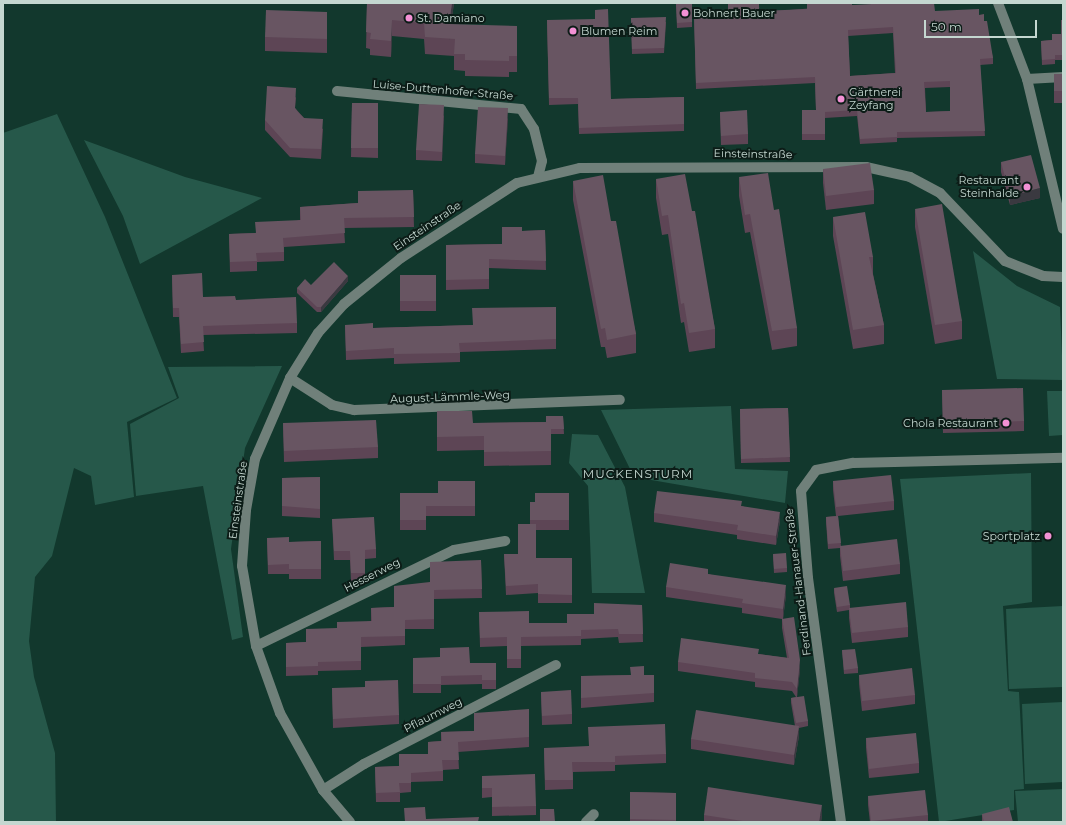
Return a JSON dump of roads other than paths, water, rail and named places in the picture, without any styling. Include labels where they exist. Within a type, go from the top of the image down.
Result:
[{"type":"street","points":[[998,3],[1027,79],[1063,229]]},
{"type":"street","points":[[1027,79],[1063,77]]},
{"type":"street","name":"Luise-Duttenhofer-Straße","points":[[337,91],[521,109],[534,129],[542,161],[538,177]]},
{"type":"street","name":"Einsteinstraße","points":[[350,822],[322,790],[280,713],[256,646],[242,566],[246,510],[255,459],[278,399],[290,378],[318,333],[344,304],[401,258],[489,199],[517,183],[580,168],[866,167],[910,177],[940,193],[1005,261],[1043,276],[1063,277]]},
{"type":"street","name":"August-Lämmle-Weg","points":[[290,378],[332,405],[354,410],[620,400]]},
{"type":"street","name":"Ferdinand-Hanauer-Straße","points":[[841,822],[808,578],[800,491],[816,470],[853,463],[1063,458]]},
{"type":"street","name":"Hesserweg","points":[[256,646],[454,550],[505,541]]},
{"type":"street","name":"Pflaumweg","points":[[322,790],[364,764],[556,665]]},
{"type":"street","points":[[586,822],[594,814]]},
{"type":"place","name":"Bohnert Bauer","points":[[685,13]]},
{"type":"place","name":"St. Damiano","points":[[409,18]]},
{"type":"place","name":"Blumen Reim","points":[[573,31]]},
{"type":"place","name":"Gärtnerei Zeyfang","points":[[841,99]]},
{"type":"place","name":"Restaurant Steinhalde","points":[[1027,187]]},
{"type":"place","name":"Chola Restaurant","points":[[1006,423]]},
{"type":"place","name":"Sportplatz","points":[[1048,536]]},
{"type":"district","name":"MUCKENSTURM","points":[[638,474]]}]
